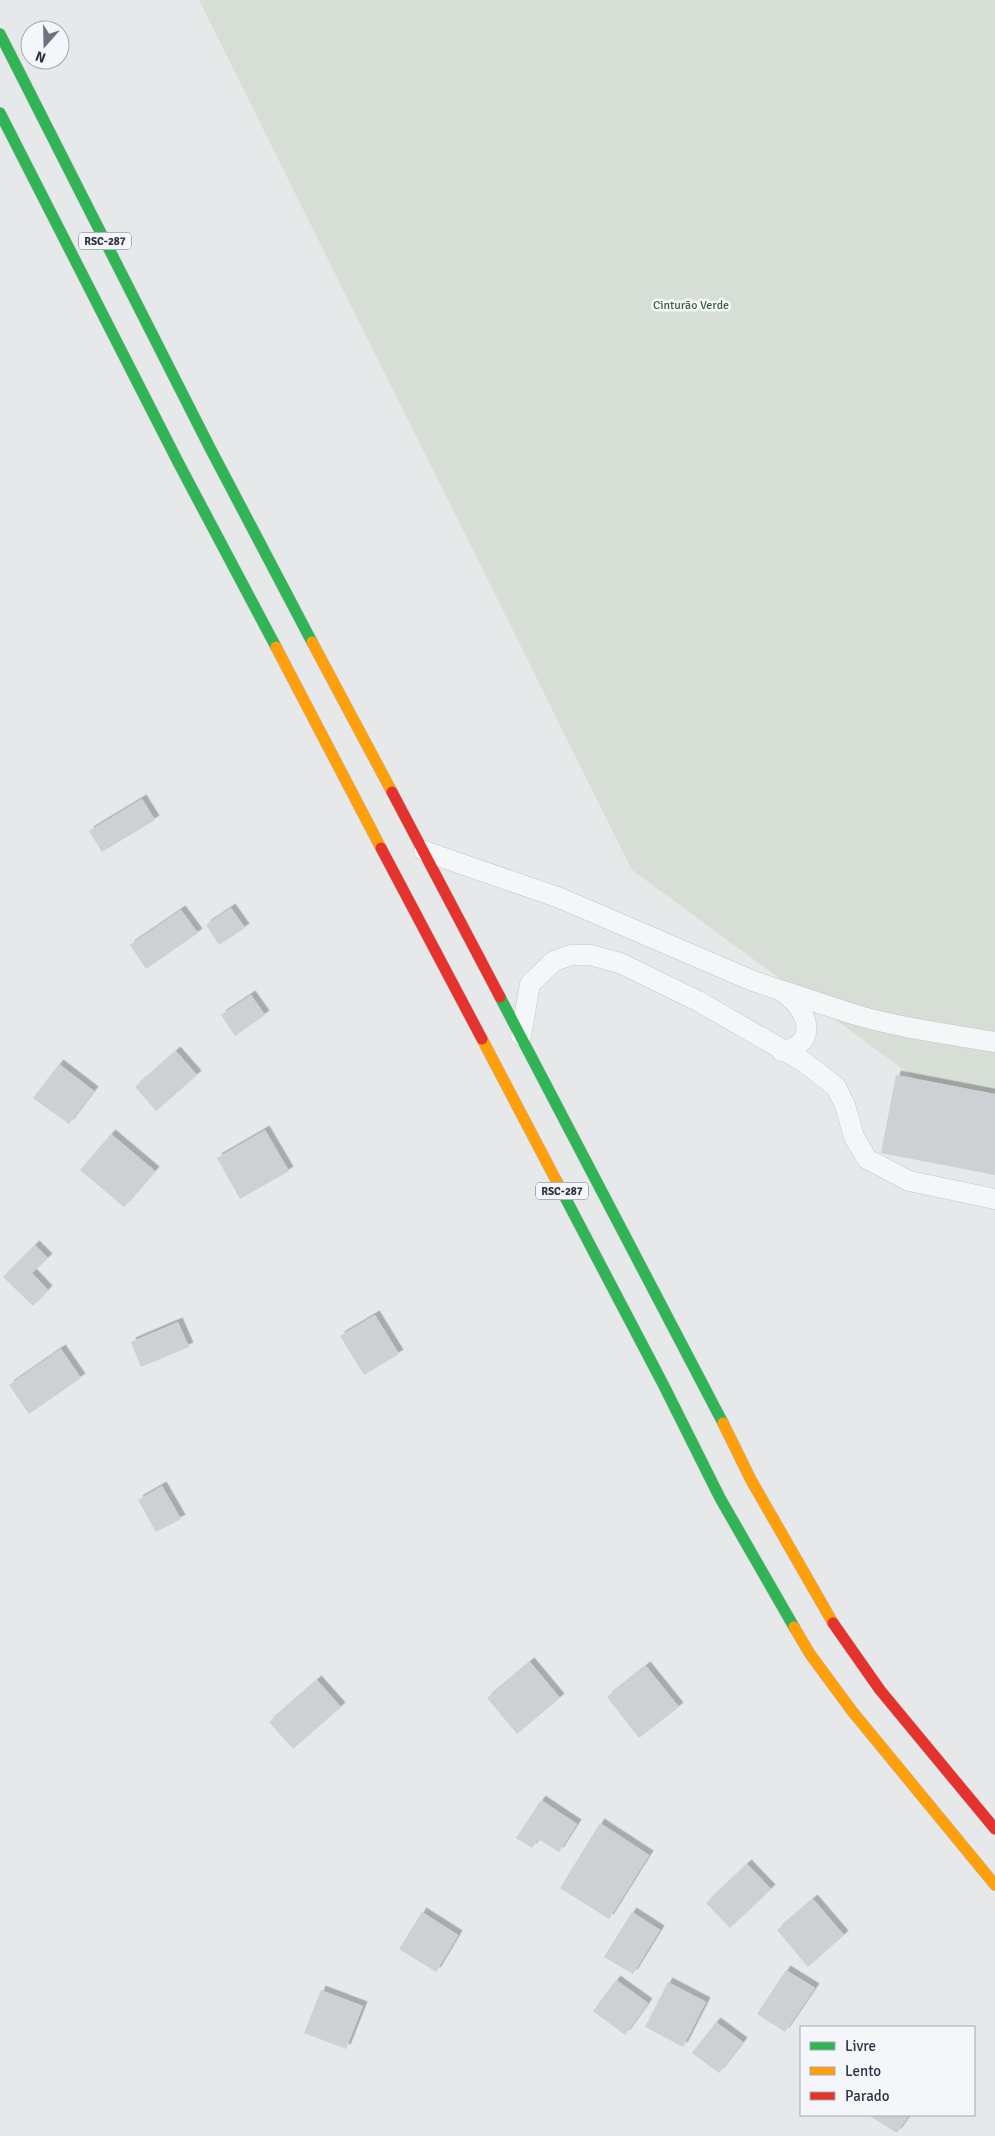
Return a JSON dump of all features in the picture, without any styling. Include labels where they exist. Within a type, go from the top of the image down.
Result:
[{"type":"highway","name":"RSC-287","points":[[0,34],[210,448],[522,1036],[691,1359],[751,1480],[840,1635],[880,1690],[995,1829]]},
{"type":"highway","name":"RSC-287","points":[[0,113],[179,464],[658,1375],[720,1498],[810,1654],[852,1711],[995,1886]]},
{"type":"lane","points":[[424,852],[560,898],[753,981],[856,1015],[995,1042]]},
{"type":"lane","points":[[522,1036],[530,984],[554,961],[571,955],[590,955],[620,963],[698,1001],[781,1051],[804,1062],[836,1087],[845,1105],[854,1137],[867,1159],[909,1181],[995,1199]]},
{"type":"lane","points":[[781,1051],[794,1049],[803,1042],[807,1031],[806,1021],[800,1007],[782,990]]},
{"type":"green space","name":"Cinturão Verde","points":[[199,0],[995,0],[995,1137],[632,870]]},
{"type":"building","points":[[142,799],[155,820],[102,852],[89,831]]},
{"type":"building","points":[[231,908],[245,928],[219,945],[206,925]]},
{"type":"building","points":[[181,910],[198,933],[146,969],[130,945]]},
{"type":"building","points":[[251,995],[265,1015],[235,1036],[221,1015]]},
{"type":"building","points":[[176,1051],[197,1075],[156,1111],[135,1087]]},
{"type":"building","points":[[59,1064],[94,1091],[69,1124],[33,1098]]},
{"type":"building","points":[[896,1075],[995,1094],[995,1175],[881,1153]]},
{"type":"building","points":[[265,1130],[289,1171],[240,1199],[217,1158]]},
{"type":"building","points":[[111,1134],[155,1171],[124,1207],[80,1170]]},
{"type":"building","points":[[35,1245],[48,1258],[32,1273],[48,1290],[33,1306],[3,1277]]},
{"type":"building","points":[[375,1315],[399,1354],[364,1375],[340,1336]]},
{"type":"building","points":[[178,1322],[189,1347],[141,1367],[131,1342]]},
{"type":"building","points":[[61,1349],[81,1378],[29,1414],[9,1385]]},
{"type":"building","points":[[162,1486],[181,1519],[156,1532],[138,1500]]},
{"type":"building","points":[[530,1662],[560,1698],[517,1734],[487,1698]]},
{"type":"building","points":[[646,1666],[679,1707],[639,1738],[607,1697]]},
{"type":"building","points":[[317,1680],[341,1707],[293,1749],[269,1722]]},
{"type":"building","points":[[541,1800],[577,1824],[559,1852],[538,1839],[532,1848],[516,1838]]},
{"type":"building","points":[[600,1823],[649,1855],[609,1919],[560,1888]]},
{"type":"building","points":[[747,1864],[771,1889],[730,1928],[706,1903]]},
{"type":"building","points":[[813,1899],[844,1935],[808,1967],[777,1930]]},
{"type":"building","points":[[422,1912],[458,1935],[436,1972],[399,1949]]},
{"type":"building","points":[[632,1912],[660,1930],[633,1974],[604,1957]]},
{"type":"building","points":[[786,1970],[815,1988],[785,2032],[757,2014]]},
{"type":"building","points":[[616,1980],[648,2003],[625,2035],[593,2011]]},
{"type":"building","points":[[668,1982],[706,2002],[683,2047],[645,2027]]},
{"type":"building","points":[[321,1990],[363,2006],[346,2049],[304,2033]]},
{"type":"building","points":[[716,2022],[743,2042],[719,2073],[692,2053]]},
{"type":"building","points":[[870,2116],[908,2116],[897,2133]]},
{"type":"traffic: fast","points":[[0,34],[210,448],[312,642]]},
{"type":"traffic: fast","points":[[0,113],[179,464],[276,647]]},
{"type":"traffic: fast","points":[[500,997],[723,1423]]},
{"type":"traffic: fast","points":[[557,1182],[663,1384],[720,1498],[794,1627]]},
{"type":"traffic: slow","points":[[312,642],[392,792]]},
{"type":"traffic: slow","points":[[276,647],[381,848]]},
{"type":"traffic: slow","points":[[482,1039],[557,1182]]},
{"type":"traffic: slow","points":[[723,1423],[751,1480],[833,1623]]},
{"type":"traffic: slow","points":[[794,1627],[810,1654],[852,1711],[995,1885]]},
{"type":"traffic: jam","points":[[392,792],[500,997]]},
{"type":"traffic: jam","points":[[381,848],[482,1039]]},
{"type":"traffic: jam","points":[[833,1623],[880,1690],[995,1829]]}]
